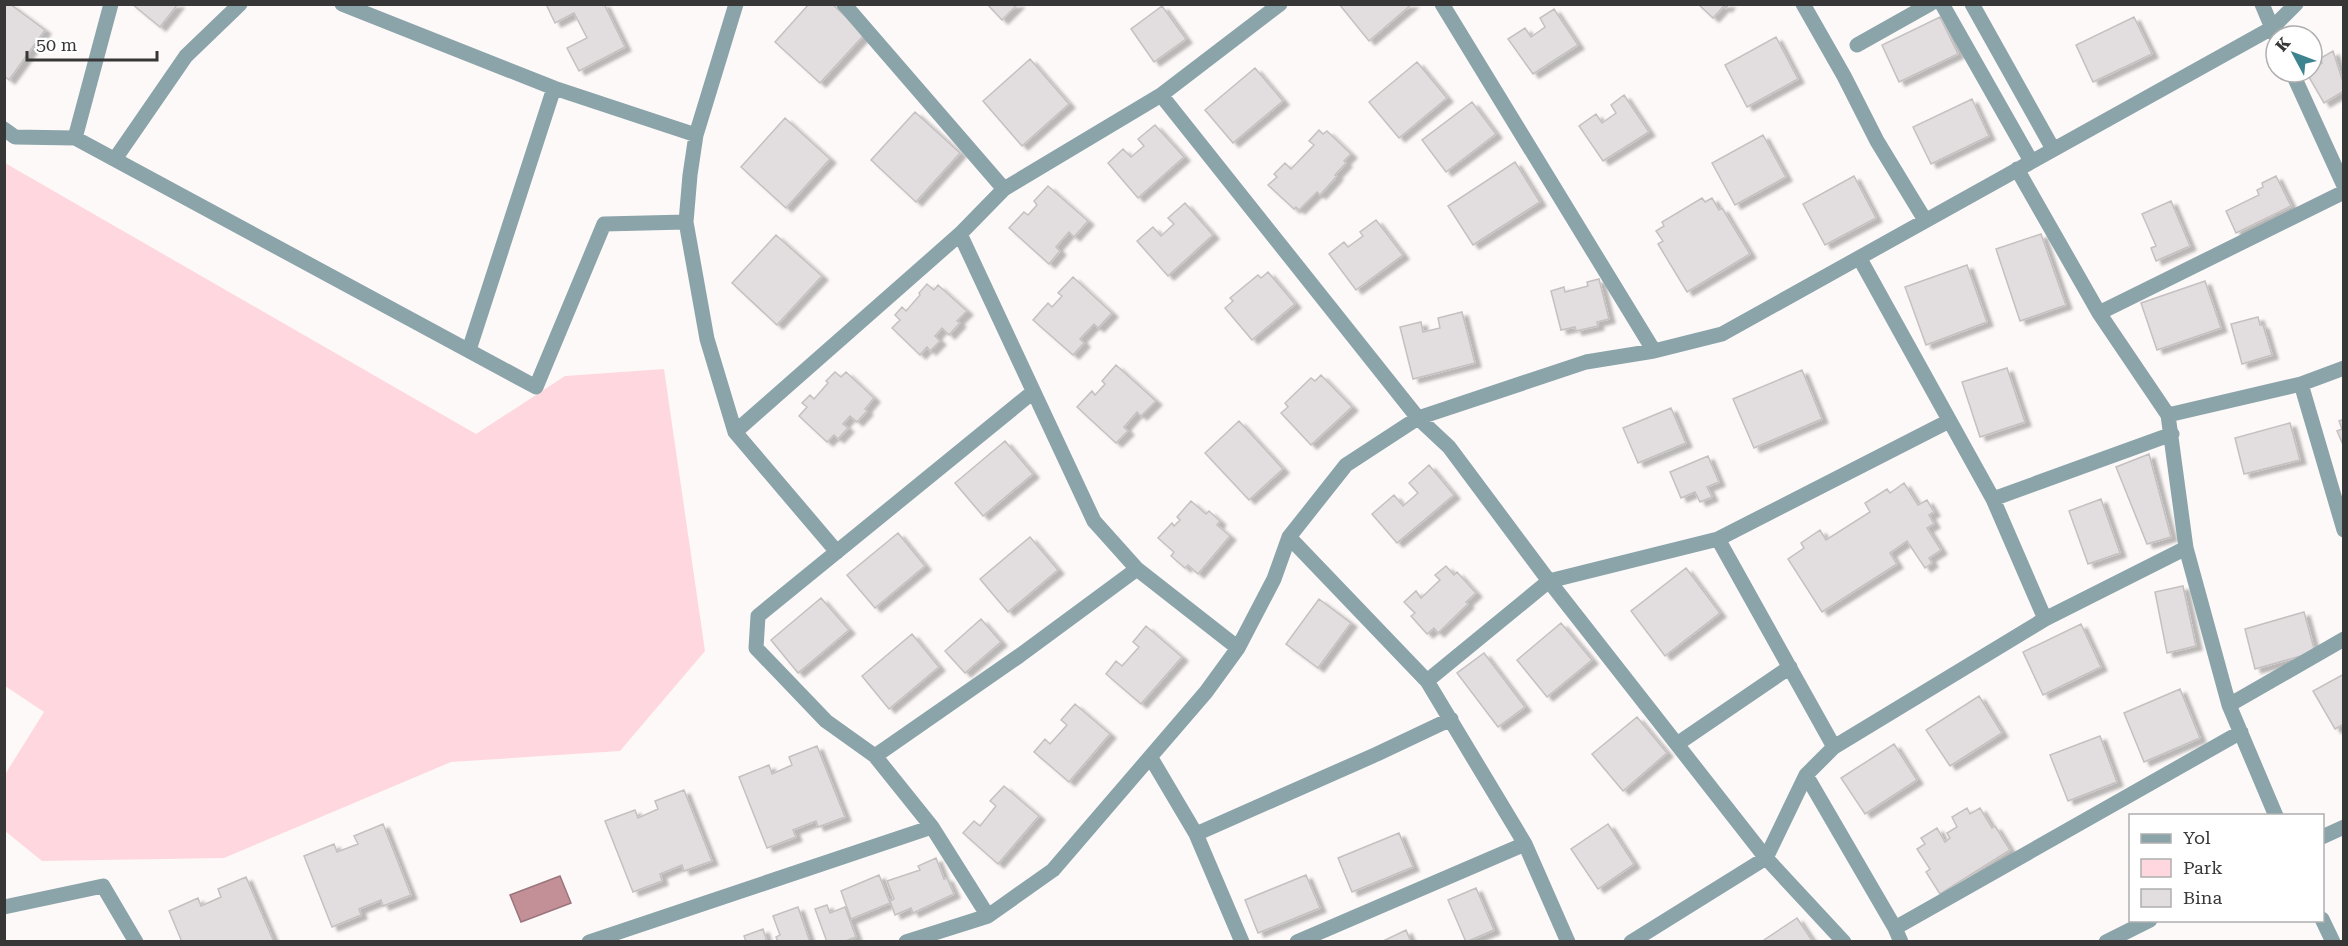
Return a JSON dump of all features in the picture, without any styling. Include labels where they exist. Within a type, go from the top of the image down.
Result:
[{"type":"street","points":[[75,138],[111,4]]},
{"type":"street","points":[[115,159],[186,56],[240,4]]},
{"type":"street","points":[[342,4],[554,88],[696,135]]},
{"type":"street","points":[[736,4],[696,135],[687,222],[707,339],[735,432],[837,552]]},
{"type":"street","points":[[844,4],[1004,189]]},
{"type":"street","points":[[735,432],[960,234],[1004,189],[1161,94],[1280,4]]},
{"type":"street","points":[[1442,4],[1654,351]]},
{"type":"street","points":[[1803,4],[1844,76],[1877,141],[1925,220]]},
{"type":"street","points":[[1857,45],[1930,4]]},
{"type":"street","points":[[1942,4],[2031,161]]},
{"type":"street","points":[[1972,4],[2053,149]]},
{"type":"street","points":[[2262,4],[2270,24]]},
{"type":"street","points":[[2281,24],[2296,4]]},
{"type":"street","points":[[906,942],[988,916],[1053,870],[1206,692],[1238,648],[1274,579],[1289,537],[1346,465],[1418,418],[1586,362],[1654,351],[1722,334],[1860,259],[2031,161],[2264,38]]},
{"type":"street","points":[[2297,84],[2343,186]]},
{"type":"street","points":[[469,350],[554,88]]},
{"type":"street","points":[[1161,94],[1418,418],[1449,447],[1549,581],[1766,858],[1844,942]]},
{"type":"street","points":[[4,129],[15,137],[75,138],[537,387],[604,224],[687,222]]},
{"type":"street","points":[[2017,169],[2099,313],[2168,415],[2186,548],[2229,705],[2275,814]]},
{"type":"street","points":[[2099,313],[2343,192]]},
{"type":"street","points":[[960,234],[1094,521],[1137,569],[1238,648]]},
{"type":"street","points":[[1860,259],[1993,499],[2045,619]]},
{"type":"street","points":[[2168,415],[2301,384],[2343,368]]},
{"type":"street","points":[[2301,384],[2343,530]]},
{"type":"street","points":[[988,916],[932,827],[875,756],[825,721],[756,648],[758,616],[1033,392]]},
{"type":"street","points":[[1427,681],[1549,581],[1718,539],[1949,421]]},
{"type":"street","points":[[1993,499],[2172,434]]},
{"type":"street","points":[[1289,537],[1427,681],[1525,844],[1568,942]]},
{"type":"street","points":[[1718,539],[1834,747]]},
{"type":"street","points":[[1631,942],[1766,858],[1806,775],[1834,747],[2045,619],[2186,548]]},
{"type":"street","points":[[875,756],[1019,656],[1137,569]]},
{"type":"street","points":[[2229,705],[2343,639]]},
{"type":"street","points":[[1677,744],[1790,667]]},
{"type":"street","points":[[1196,834],[1451,719]]},
{"type":"street","points":[[1806,775],[1898,935],[2241,732]]},
{"type":"street","points":[[1151,758],[1196,834],[1242,942]]},
{"type":"street","points":[[589,942],[932,827]]},
{"type":"street","points":[[2324,836],[2343,827]]},
{"type":"street","points":[[1297,942],[1525,844]]},
{"type":"street","points":[[4,907],[103,886],[136,942]]},
{"type":"street","points":[[2106,942],[2148,922]]},
{"type":"street","points":[[2323,922],[2333,942]]},
{"type":"green space","points":[[5,163],[476,434],[565,376],[664,369],[705,651],[620,751],[451,762],[224,858],[42,861],[5,831],[4,776],[44,712],[5,686]]},
{"type":"shaded area","points":[[560,876],[571,903],[521,922],[510,895]]},
{"type":"building","points":[[4,4],[10,4],[45,30],[9,80],[4,76]]},
{"type":"building","points":[[132,4],[178,4],[160,27]]},
{"type":"building","points":[[546,4],[604,4],[625,47],[579,71],[567,48],[587,38],[574,13],[555,23]]},
{"type":"building","points":[[809,4],[832,4],[865,34],[820,83],[775,42]]},
{"type":"building","points":[[987,4],[1018,4],[1002,20]]},
{"type":"building","points":[[1339,4],[1412,4],[1369,41]]},
{"type":"building","points":[[1698,4],[1729,4],[1713,18]]},
{"type":"building","points":[[1162,6],[1186,39],[1154,62],[1131,29]]},
{"type":"building","points":[[1554,9],[1578,45],[1533,74],[1508,39],[1525,28],[1531,37],[1545,27],[1540,18]]},
{"type":"building","points":[[1940,17],[1958,54],[1899,82],[1882,45]]},
{"type":"building","points":[[2134,17],[2152,54],[2093,82],[2076,45]]},
{"type":"building","points":[[1776,37],[1798,79],[1747,107],[1725,65]]},
{"type":"building","points":[[2333,51],[2342,79],[2344,78],[2344,91],[2324,103],[2313,84],[2324,84],[2324,56]]},
{"type":"building","points":[[1030,59],[1069,104],[1022,146],[983,101]]},
{"type":"building","points":[[1417,62],[1447,98],[1399,138],[1369,102]]},
{"type":"building","points":[[1255,68],[1283,101],[1233,143],[1205,110]]},
{"type":"building","points":[[1624,95],[1649,132],[1603,161],[1579,126],[1596,114],[1602,123],[1616,113],[1611,105]]},
{"type":"building","points":[[1972,99],[1989,136],[1931,164],[1913,127]]},
{"type":"building","points":[[1472,102],[1496,134],[1446,172],[1422,140]]},
{"type":"building","points":[[915,112],[960,153],[916,202],[871,160]]},
{"type":"building","points":[[785,118],[830,159],[786,208],[741,167]]},
{"type":"building","points":[[1155,125],[1184,157],[1138,198],[1108,163],[1123,149],[1131,157],[1144,146],[1138,139]]},
{"type":"building","points":[[1319,130],[1323,134],[1327,131],[1351,154],[1335,175],[1337,176],[1320,195],[1317,192],[1299,210],[1296,207],[1294,209],[1268,185],[1277,177],[1274,174],[1285,163],[1291,169],[1314,145],[1309,141]]},
{"type":"building","points":[[1763,135],[1786,177],[1735,205],[1712,163]]},
{"type":"building","points":[[1515,162],[1540,202],[1473,245],[1448,206]]},
{"type":"building","points":[[1854,176],[1876,218],[1825,245],[1803,204]]},
{"type":"building","points":[[2276,176],[2291,206],[2236,233],[2226,211],[2259,195],[2257,190],[2263,187],[2262,183]]},
{"type":"building","points":[[1048,186],[1088,221],[1074,237],[1069,232],[1056,247],[1060,251],[1049,264],[1009,228],[1024,212],[1028,215],[1037,205],[1034,201]]},
{"type":"building","points":[[1702,198],[1705,202],[1712,198],[1719,210],[1722,208],[1750,254],[1687,292],[1658,244],[1663,241],[1656,231],[1664,226],[1662,222]]},
{"type":"building","points":[[2171,201],[2190,246],[2156,261],[2151,248],[2156,246],[2142,214]]},
{"type":"building","points":[[1185,203],[1213,235],[1168,276],[1137,241],[1153,227],[1161,236],[1174,224],[1168,218]]},
{"type":"building","points":[[1376,220],[1403,255],[1356,290],[1329,254],[1344,242],[1348,247],[1363,236],[1360,232]]},
{"type":"building","points":[[2041,234],[2066,305],[2020,321],[1996,249]]},
{"type":"building","points":[[776,235],[822,276],[777,325],[732,283]]},
{"type":"building","points":[[1967,265],[1987,322],[1926,345],[1905,287]]},
{"type":"building","points":[[1268,272],[1295,304],[1252,340],[1225,308],[1233,301],[1230,298],[1258,275],[1261,278]]},
{"type":"building","points":[[1073,277],[1112,313],[1098,328],[1094,324],[1080,339],[1084,343],[1073,355],[1033,320],[1048,303],[1052,307],[1062,296],[1058,293]]},
{"type":"building","points":[[1599,279],[1609,319],[1597,322],[1598,326],[1576,331],[1575,327],[1561,330],[1551,291],[1564,287],[1565,292],[1588,286],[1587,282]]},
{"type":"building","points":[[2205,281],[2221,328],[2157,350],[2141,303]]},
{"type":"building","points":[[927,284],[934,290],[938,285],[967,311],[957,321],[960,323],[949,335],[942,328],[935,336],[940,341],[930,351],[927,347],[920,355],[892,328],[900,320],[895,315],[902,307],[906,311]]},
{"type":"building","points":[[1462,312],[1475,363],[1413,379],[1400,327],[1421,322],[1423,332],[1440,328],[1438,318]]},
{"type":"building","points":[[2258,317],[2260,325],[2263,325],[2272,355],[2242,364],[2231,324]]},
{"type":"building","points":[[1116,365],[1156,401],[1141,416],[1137,412],[1124,427],[1128,431],[1116,443],[1077,407],[1092,391],[1095,395],[1105,384],[1102,381]]},
{"type":"building","points":[[2007,368],[2025,422],[1980,437],[1962,382]]},
{"type":"building","points":[[1802,370],[1822,419],[1754,448],[1733,399]]},
{"type":"building","points":[[835,372],[841,377],[846,372],[874,398],[865,409],[867,411],[857,422],[850,416],[843,424],[848,428],[838,439],[834,435],[827,442],[799,416],[807,407],[802,403],[810,395],[814,399]]},
{"type":"building","points":[[1321,375],[1352,407],[1311,445],[1281,413],[1288,407],[1285,403],[1311,378],[1315,381]]},
{"type":"building","points":[[1671,408],[1686,443],[1638,463],[1623,428]]},
{"type":"building","points":[[2344,419],[2344,447],[2337,431],[2342,429],[2339,421]]},
{"type":"building","points":[[1239,421],[1283,469],[1249,500],[1205,453]]},
{"type":"building","points":[[2290,423],[2300,460],[2244,474],[2235,438]]},
{"type":"building","points":[[1005,441],[1033,474],[983,516],[955,483]]},
{"type":"building","points":[[2149,454],[2171,537],[2147,544],[2116,467]]},
{"type":"building","points":[[1708,456],[1719,482],[1707,487],[1712,497],[1700,502],[1695,492],[1681,498],[1670,472]]},
{"type":"building","points":[[1429,465],[1454,495],[1397,543],[1372,514],[1394,495],[1403,506],[1418,493],[1409,483]]},
{"type":"building","points":[[1904,483],[1918,505],[1927,500],[1934,512],[1929,515],[1934,524],[1927,528],[1941,550],[1929,558],[1932,563],[1925,568],[1907,541],[1890,553],[1897,564],[1822,612],[1788,559],[1804,548],[1801,543],[1820,530],[1826,540],[1870,512],[1865,503],[1887,489],[1890,493]]},
{"type":"building","points":[[2101,499],[2120,553],[2088,564],[2069,511]]},
{"type":"building","points":[[1191,501],[1206,514],[1209,511],[1220,521],[1217,525],[1230,536],[1198,574],[1188,565],[1185,568],[1171,556],[1174,552],[1158,538],[1172,523],[1174,526],[1180,520],[1177,517]]},
{"type":"building","points":[[898,533],[925,566],[875,608],[847,575]]},
{"type":"building","points":[[1030,537],[1058,570],[1008,612],[980,579]]},
{"type":"building","points":[[1446,566],[1454,575],[1457,572],[1476,593],[1438,633],[1434,628],[1427,634],[1411,616],[1415,613],[1404,602],[1416,591],[1421,598],[1440,580],[1435,575]]},
{"type":"building","points":[[1686,568],[1720,613],[1665,656],[1631,611]]},
{"type":"building","points":[[2183,586],[2196,646],[2167,653],[2155,592]]},
{"type":"building","points":[[821,598],[849,630],[798,673],[771,640]]},
{"type":"building","points":[[1319,599],[1351,623],[1318,668],[1286,644]]},
{"type":"building","points":[[2304,612],[2315,652],[2255,669],[2245,629]]},
{"type":"building","points":[[981,619],[1001,642],[965,673],[945,651]]},
{"type":"building","points":[[1561,623],[1592,660],[1547,697],[1517,660]]},
{"type":"building","points":[[2081,624],[2101,667],[2043,695],[2023,652]]},
{"type":"building","points":[[1146,626],[1182,657],[1141,704],[1106,674],[1116,661],[1122,666],[1139,647],[1133,642]]},
{"type":"building","points":[[912,634],[939,667],[889,709],[862,676]]},
{"type":"building","points":[[1484,653],[1525,707],[1498,727],[1457,673]]},
{"type":"building","points":[[2344,674],[2344,724],[2335,729],[2313,691]]},
{"type":"building","points":[[2180,689],[2200,738],[2144,762],[2124,713]]},
{"type":"building","points":[[1979,696],[2002,733],[1950,766],[1926,730]]},
{"type":"building","points":[[1075,704],[1110,734],[1069,782],[1034,752],[1045,739],[1050,744],[1067,725],[1061,720]]},
{"type":"building","points":[[1637,717],[1667,753],[1623,791],[1592,754]]},
{"type":"building","points":[[2100,736],[2117,782],[2068,801],[2050,755]]},
{"type":"building","points":[[1894,744],[1917,780],[1865,814],[1841,778]]},
{"type":"building","points":[[817,746],[845,817],[818,827],[816,821],[793,830],[796,837],[767,848],[739,777],[769,765],[772,774],[792,765],[789,757]]},
{"type":"building","points":[[1004,786],[1039,816],[998,864],[963,833],[974,821],[980,826],[996,806],[990,801]]},
{"type":"building","points":[[684,790],[712,861],[684,871],[682,865],[660,874],[662,881],[633,892],[605,821],[635,810],[638,818],[658,809],[655,801]]},
{"type":"building","points":[[1967,808],[1970,814],[1980,808],[1992,828],[1995,826],[2010,850],[1940,894],[1926,872],[1930,869],[1917,849],[1925,844],[1921,838],[1937,828],[1945,842],[1950,838],[1947,833],[1957,827],[1952,817]]},
{"type":"building","points":[[383,824],[411,895],[383,906],[381,900],[359,909],[361,915],[332,927],[304,856],[334,844],[337,852],[358,844],[354,836]]},
{"type":"building","points":[[1608,824],[1634,864],[1598,889],[1571,849]]},
{"type":"building","points":[[1399,833],[1413,867],[1352,892],[1338,858]]},
{"type":"building","points":[[936,858],[944,879],[947,878],[954,894],[913,913],[911,908],[895,915],[890,901],[894,899],[887,881],[920,870],[918,866]]},
{"type":"building","points":[[879,875],[890,903],[851,919],[841,891]]},
{"type":"building","points":[[1306,875],[1320,908],[1258,933],[1245,900]]},
{"type":"building","points":[[246,877],[274,942],[182,942],[169,911],[198,898],[201,906],[221,897],[218,889]]},
{"type":"building","points":[[1476,888],[1494,930],[1466,942],[1448,900]]},
{"type":"building","points":[[827,905],[830,913],[845,907],[856,937],[843,942],[827,942],[815,909]]},
{"type":"building","points":[[798,907],[810,942],[778,942],[776,937],[780,935],[773,916]]},
{"type":"building","points":[[1797,918],[1813,942],[1765,942],[1764,940]]},
{"type":"building","points":[[763,929],[767,942],[746,942],[744,936]]},
{"type":"building","points":[[1406,930],[1411,942],[1386,942],[1385,940]]}]
